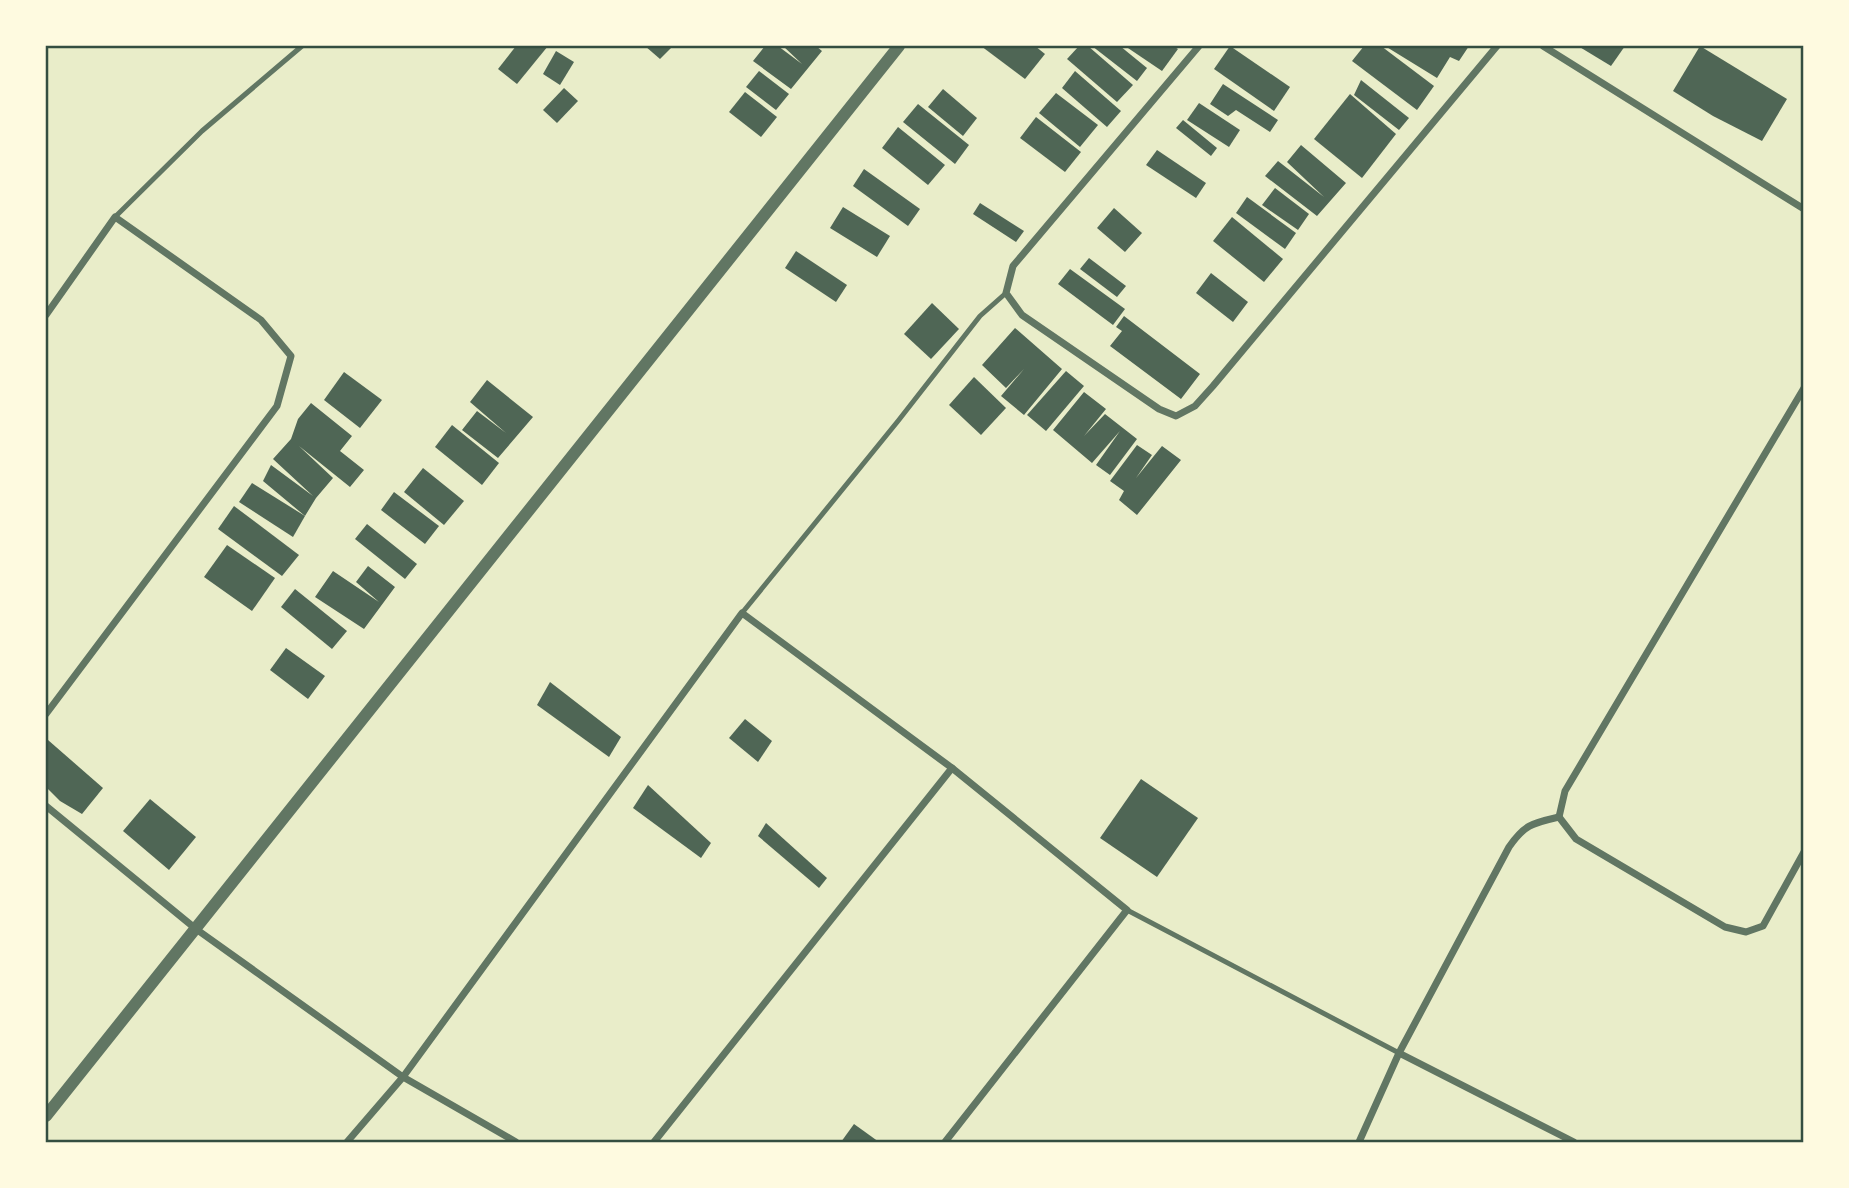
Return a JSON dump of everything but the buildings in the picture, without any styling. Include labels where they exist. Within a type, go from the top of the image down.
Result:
[{"type":"street","points":[[46,1116],[899,46]]},
{"type":"street","points":[[1199,46],[1013,266],[1006,293],[1022,315],[1159,409],[1176,416],[1195,406],[1213,386],[1497,46]]},
{"type":"street","points":[[1543,46],[1804,209]]},
{"type":"street","points":[[46,315],[116,218],[261,320],[291,356],[276,406],[46,714]]},
{"type":"street","points":[[1559,817],[1565,791],[1804,388]]},
{"type":"street","points":[[348,1143],[402,1077],[742,613],[952,768],[1126,910],[945,1143]]},
{"type":"street","points":[[654,1143],[952,768]]},
{"type":"street","points":[[46,806],[196,929],[402,1077],[516,1143]]},
{"type":"street","points":[[1559,817],[1576,839],[1725,927],[1746,932],[1763,926],[1804,852]]},
{"type":"street","points":[[1359,1143],[1399,1053],[1509,847],[1520,831],[1536,823],[1559,817]]},
{"type":"street","points":[[1399,1053],[1574,1143]]},
{"type":"lane","points":[[116,218],[202,131],[302,46]]},
{"type":"lane","points":[[742,613],[980,316],[1006,293]]},
{"type":"lane","points":[[1126,910],[1399,1053]]}]
